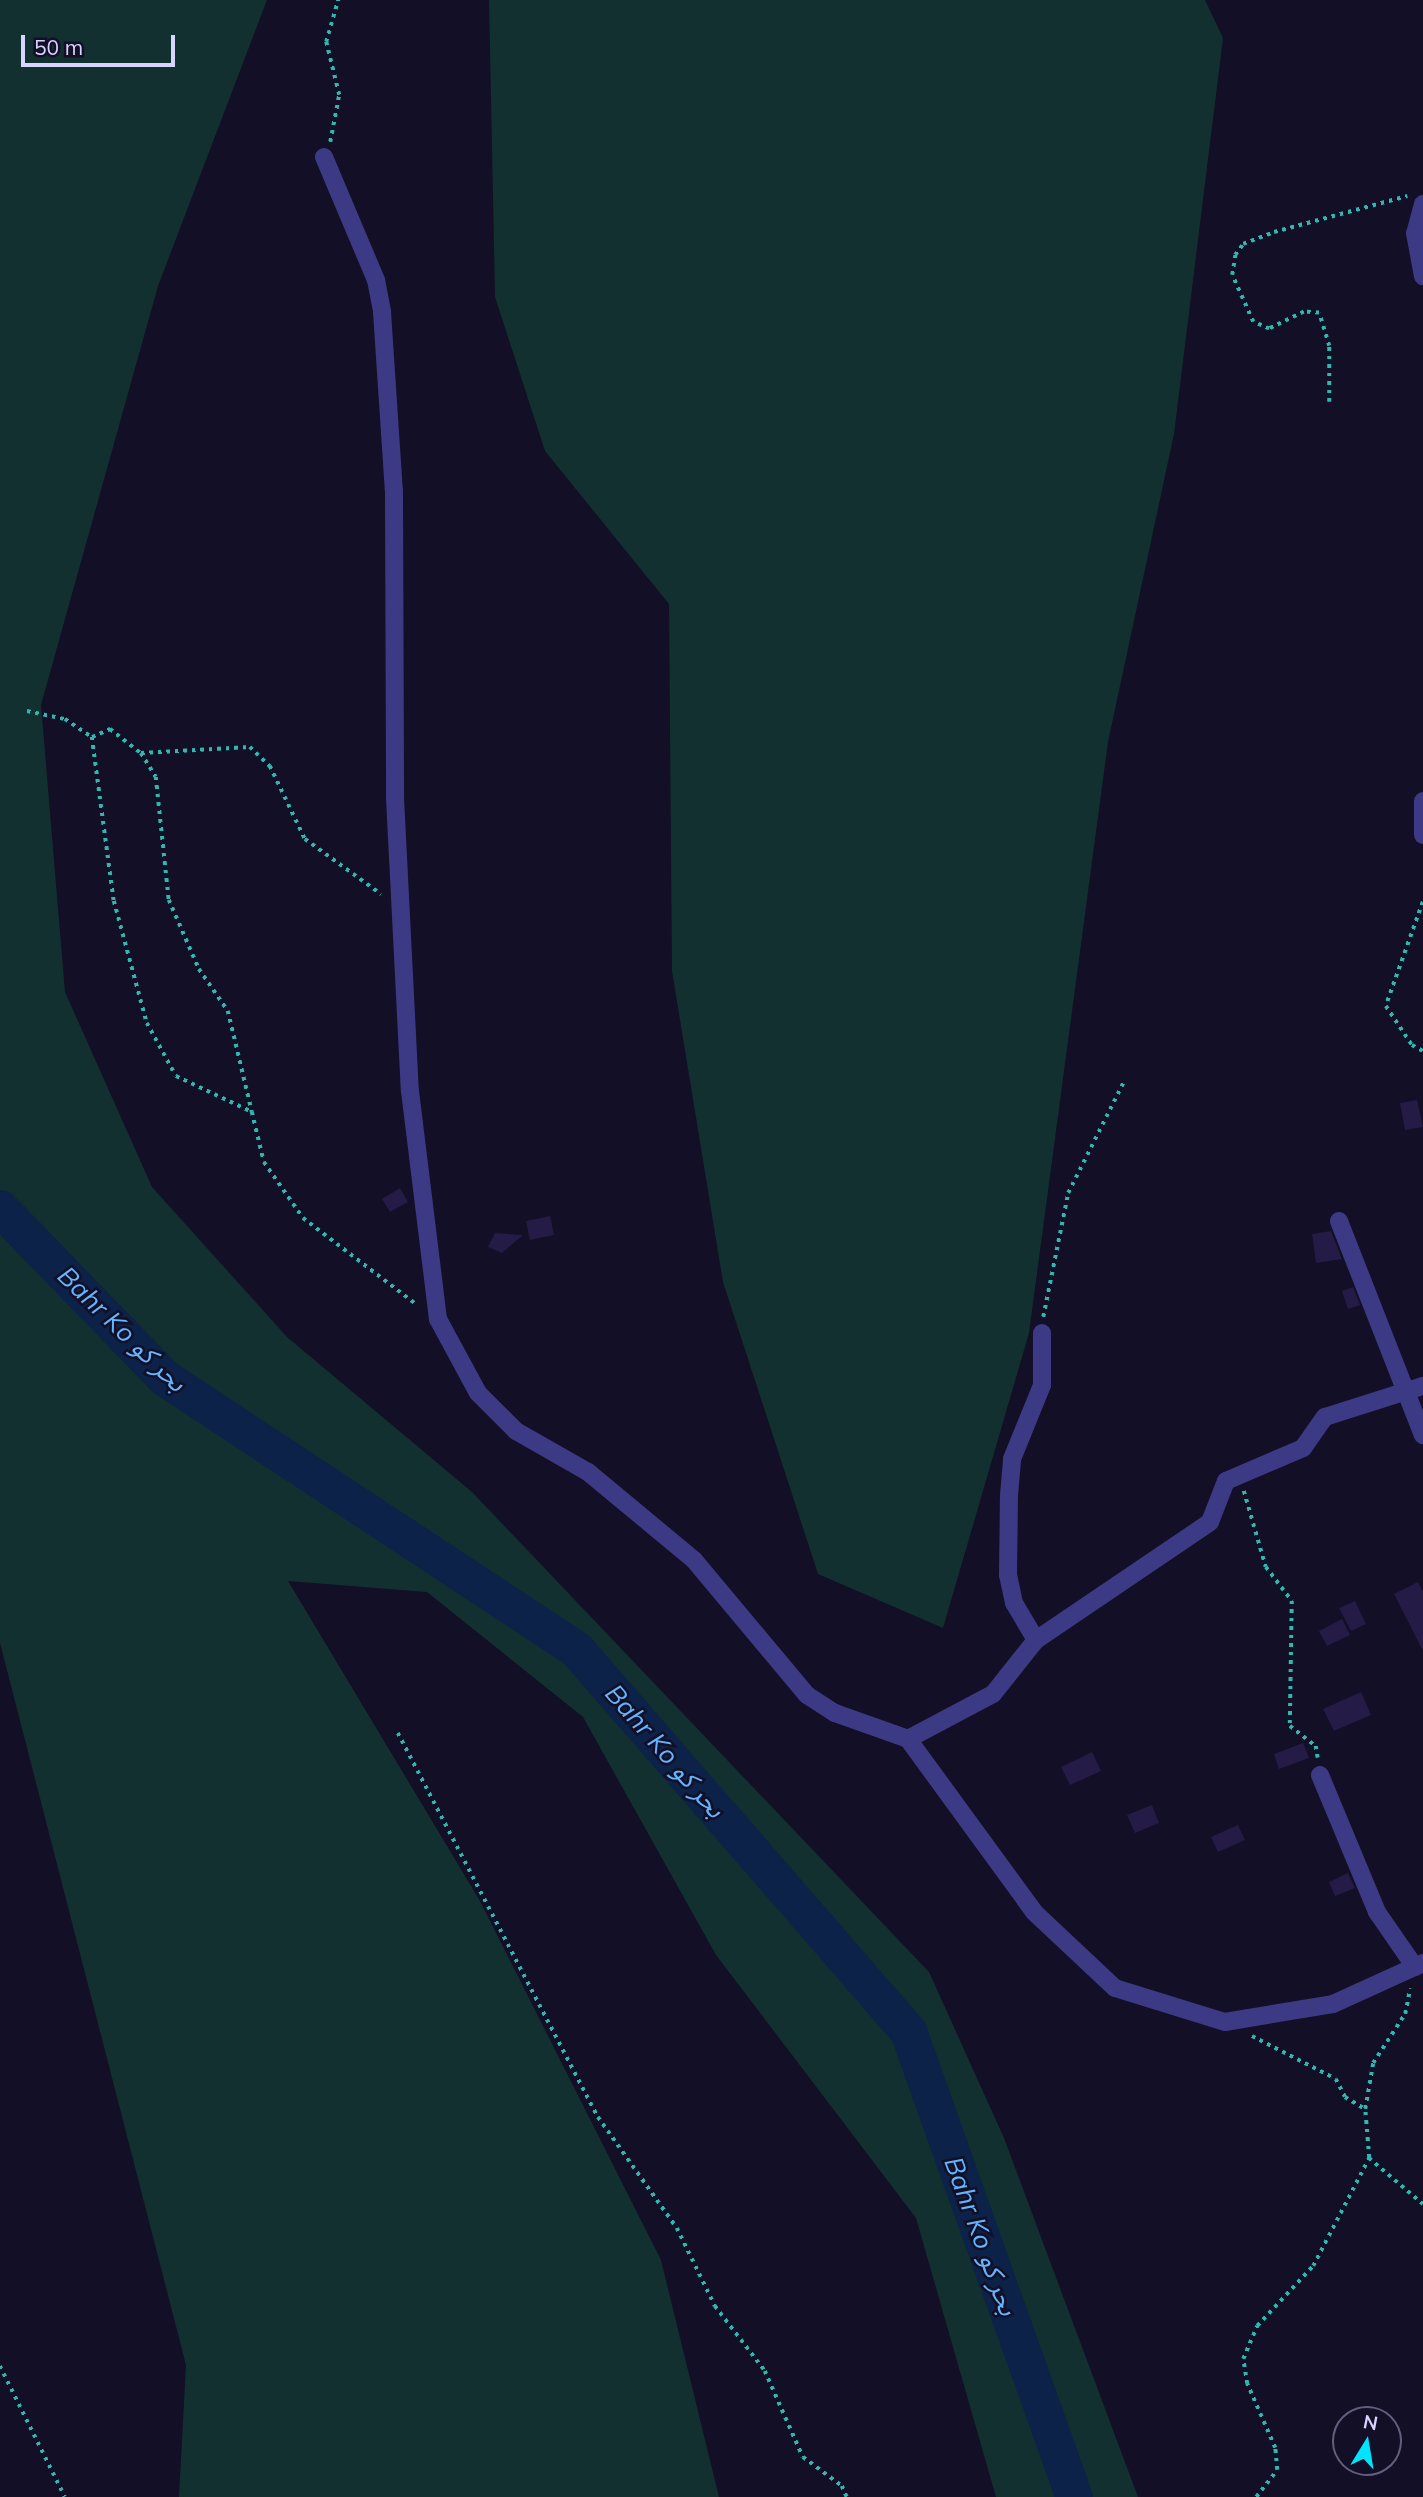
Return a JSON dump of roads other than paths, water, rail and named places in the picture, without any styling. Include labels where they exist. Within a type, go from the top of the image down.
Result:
[{"type":"street","points":[[324,157],[376,279],[382,313],[394,491],[395,798],[403,908],[405,1029],[438,1319],[478,1393],[516,1431],[588,1472],[694,1560],[807,1695],[835,1713],[908,1738],[996,1865],[1082,1959],[1115,1988],[1224,2022],[1333,2004],[1419,1965],[1377,1912],[1320,1775]]},
{"type":"street","points":[[1418,200],[1415,233],[1423,276]]},
{"type":"street","points":[[1423,801],[1423,835]]},
{"type":"street","points":[[1339,1221],[1403,1390],[1423,1435]]},
{"type":"street","points":[[1036,1640],[1014,1603],[1008,1575],[1009,1495],[1012,1459],[1042,1385],[1042,1333]]},
{"type":"street","points":[[908,1738],[993,1694],[1036,1640],[1210,1522],[1220,1488],[1240,1476],[1303,1448],[1325,1417],[1403,1390],[1423,1386]]},
{"type":"waterway","name":"Bahr Ko بحر كو","points":[[0,1208],[165,1378],[576,1649],[908,2031],[1074,2497]]}]
